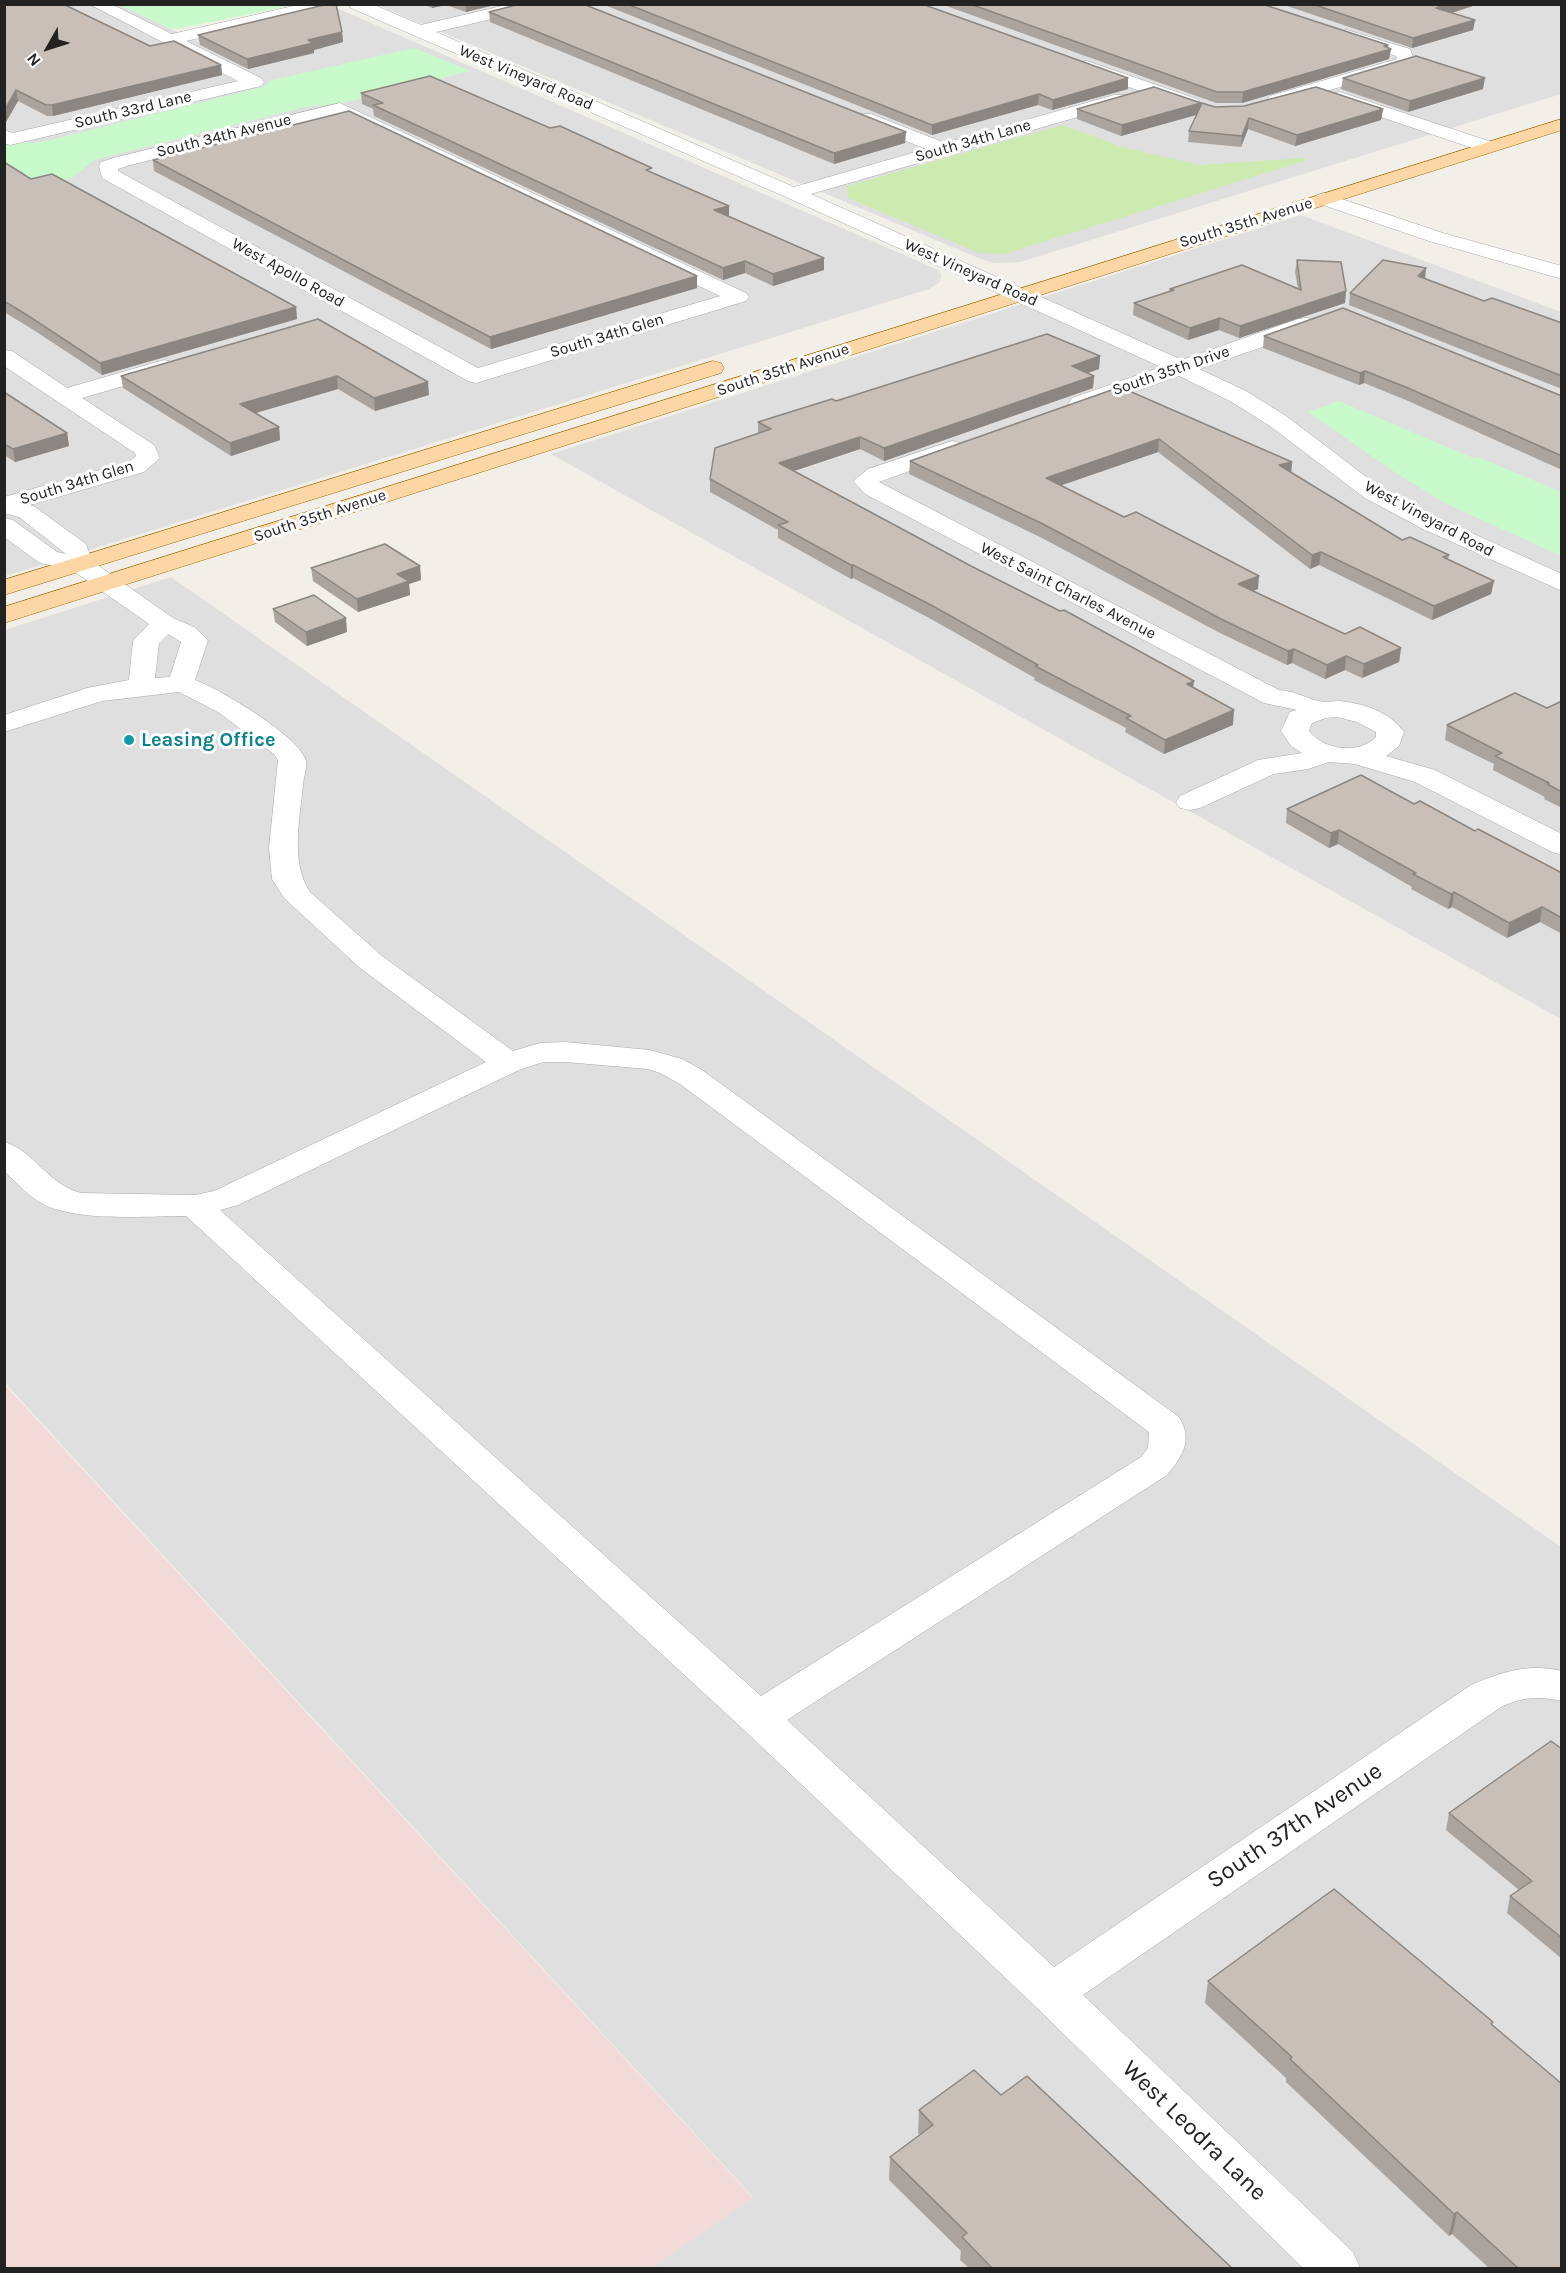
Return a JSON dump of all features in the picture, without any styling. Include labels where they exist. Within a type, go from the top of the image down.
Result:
[{"type":"main road","name":"South 35th Avenue","points":[[4,615],[106,584],[1018,284],[1324,199],[1562,124]]},
{"type":"main road","points":[[1422,147],[1487,126]]},
{"type":"main road","points":[[960,291],[990,281]]},
{"type":"main road","name":"South 35th Avenue","points":[[4,588],[736,360]]},
{"type":"street","points":[[97,4],[170,40],[326,4]]},
{"type":"street","name":"West Vineyard Road","points":[[357,4],[990,281],[1018,284],[1238,396],[1278,421],[1373,493],[1442,529],[1562,584]]},
{"type":"street","points":[[419,32],[532,4]]},
{"type":"street","points":[[1264,104],[1406,62],[1404,53],[1329,29]]},
{"type":"street","name":"South 33rd Lane","points":[[7,137],[255,82],[170,40]]},
{"type":"street","points":[[1074,61],[1204,107]]},
{"type":"street","name":"South 34th Lane","points":[[793,193],[1154,89]]},
{"type":"street","points":[[1316,89],[1488,147]]},
{"type":"street","points":[[147,107],[168,118]]},
{"type":"street","name":"South 34th Avenue","points":[[108,166],[340,108],[739,297]]},
{"type":"street","points":[[845,110],[945,150]]},
{"type":"street","points":[[189,129],[209,140]]},
{"type":"street","name":"West Apollo Road","points":[[108,166],[109,174],[476,376]]},
{"type":"street","points":[[1324,199],[1436,237],[1562,273]]},
{"type":"street","name":"South 34th Glen","points":[[476,376],[739,297]]},
{"type":"street","points":[[333,317],[355,311]]},
{"type":"street","name":"South 35th Drive","points":[[1057,411],[1322,318]]},
{"type":"street","points":[[4,356],[63,396],[187,360]]},
{"type":"street","name":"South 34th Glen","points":[[4,505],[136,467],[148,458],[146,450],[63,396]]},
{"type":"street","name":"West Saint Charles Avenue","points":[[966,443],[876,474],[865,481],[873,489],[1273,697],[1276,707],[1306,723],[1304,744],[1327,753]]},
{"type":"street","points":[[4,505],[27,512],[77,549],[80,564]]},
{"type":"street","points":[[4,525],[49,558],[80,564],[164,624],[185,632],[195,640],[181,684]]},
{"type":"street","points":[[141,687],[146,641],[164,624]]},
{"type":"street","points":[[4,724],[96,694],[141,687],[181,684],[201,691],[227,706],[284,748],[292,760],[283,848],[287,879],[299,898],[371,962],[508,1063]]},
{"type":"street","points":[[1268,766],[1278,749],[1306,723],[1353,711],[1374,718],[1387,728],[1390,736],[1387,744],[1379,750],[1356,756]]},
{"type":"street","points":[[1387,744],[1403,753],[1425,776]]},
{"type":"street","points":[[1190,802],[1268,766],[1308,761],[1327,753],[1356,756],[1425,776],[1562,846]]},
{"type":"street","points":[[4,1152],[43,1190],[58,1198],[81,1204],[195,1206],[226,1198],[508,1063],[540,1053],[565,1052],[650,1060],[671,1066],[691,1077],[1166,1426],[1170,1437],[1167,1450],[1154,1466],[758,1718]]},
{"type":"street","name":"West Leodra Lane","points":[[195,1206],[758,1718],[1051,1993],[1336,2268]]},
{"type":"street","name":"South 37th Avenue","points":[[1051,1993],[1486,1696],[1514,1683],[1554,1684]]},
{"type":"shaded area","points":[[5,5],[120,5],[197,41],[341,10],[927,265],[938,270],[941,275],[940,282],[929,289],[5,576]]},
{"type":"shaded area","points":[[377,5],[1561,5],[1561,94],[1020,262],[994,263]]},
{"type":"shaded area","points":[[1301,215],[1561,312],[1561,1019],[551,454]]},
{"type":"shaded area","points":[[171,577],[1561,1547],[1561,2268],[651,2268],[753,2197],[5,1383],[5,630]]},
{"type":"shaded area","points":[[4,1385],[753,2198],[651,2268],[5,2268]]},
{"type":"green space","points":[[120,5],[295,5],[177,29],[169,28]]},
{"type":"green space","points":[[414,48],[470,71],[343,103],[305,107],[94,160],[72,178],[5,194],[4,144],[43,142],[263,87],[272,80]]},
{"type":"green space","points":[[1063,125],[1122,147],[1200,165],[1303,158],[1308,160],[1004,254],[979,253],[848,198],[847,186]]},
{"type":"green space","points":[[1339,401],[1473,458],[1478,457],[1561,492],[1561,556],[1447,504],[1399,475],[1308,412]]},
{"type":"building","points":[[4,4],[63,4],[150,46],[174,41],[221,65],[52,105],[46,105],[16,90],[4,111]]},
{"type":"building","points":[[336,4],[342,32],[308,40],[313,43],[247,59],[198,35]]},
{"type":"building","points":[[520,4],[583,4],[906,132],[834,153],[489,12]]},
{"type":"building","points":[[627,4],[922,4],[1128,78],[1053,100],[1039,94],[932,125]]},
{"type":"building","points":[[970,4],[1262,4],[1388,45],[1384,46],[1391,49],[1243,92],[1217,92]]},
{"type":"building","points":[[1312,4],[1447,4],[1436,8],[1475,20],[1413,38]]},
{"type":"building","points":[[1416,56],[1485,78],[1410,101],[1343,78]]},
{"type":"building","points":[[430,76],[550,128],[560,126],[652,168],[646,170],[729,206],[714,210],[824,258],[773,274],[745,261],[723,268],[373,105],[383,103],[361,93]]},
{"type":"building","points":[[1154,87],[1201,103],[1122,125],[1077,109]]},
{"type":"building","points":[[1316,87],[1383,109],[1297,135],[1249,118],[1242,136],[1189,131],[1202,103],[1215,107],[1244,106]]},
{"type":"building","points":[[349,111],[697,276],[490,337],[153,160]]},
{"type":"building","points":[[4,162],[31,179],[52,174],[296,307],[100,363],[4,301]]},
{"type":"building","points":[[1297,260],[1341,262],[1346,291],[1240,326],[1220,318],[1190,328],[1134,303],[1242,265],[1301,290]]},
{"type":"building","points":[[1383,260],[1426,268],[1418,276],[1484,301],[1492,298],[1562,323],[1562,376],[1350,293]]},
{"type":"building","points":[[1343,308],[1562,396],[1562,456],[1408,388],[1365,371],[1360,373],[1264,336]]},
{"type":"building","points":[[318,319],[428,382],[374,398],[337,376],[240,404],[279,427],[230,443],[121,376]]},
{"type":"building","points":[[1047,334],[1100,356],[1072,366],[1094,376],[884,448],[860,437],[779,463],[971,566],[1060,611],[1064,610],[1194,681],[1187,684],[1234,710],[1165,740],[1126,718],[1131,716],[1035,666],[1038,665],[931,605],[778,525],[788,522],[710,479],[715,448],[771,429],[758,422],[832,399],[836,401]]},
{"type":"building","points":[[1120,387],[1292,462],[1279,465],[1402,540],[1410,537],[1449,555],[1443,557],[1494,581],[1434,606],[1321,552],[1312,555],[1159,439],[1046,478],[1124,517],[1136,512],[1259,576],[1238,584],[1345,634],[1360,627],[1401,648],[1364,664],[1346,656],[1327,665],[1294,649],[1288,651],[1221,619],[1043,524],[910,461]]},
{"type":"building","points":[[4,392],[67,433],[13,449],[4,444]]},
{"type":"building","points":[[385,544],[420,566],[397,574],[409,581],[357,599],[311,568]]},
{"type":"building","points":[[314,595],[346,618],[306,632],[273,609]]},
{"type":"building","points":[[1515,693],[1547,708],[1562,701],[1562,792],[1495,756],[1502,753],[1447,725]]},
{"type":"building","points":[[1361,775],[1414,804],[1420,801],[1475,831],[1478,829],[1562,873],[1562,918],[1542,907],[1509,923],[1454,892],[1451,894],[1413,874],[1416,873],[1339,830],[1331,833],[1287,809]]},
{"type":"building","points":[[1551,1741],[1562,1749],[1562,1938],[1510,1896],[1532,1881],[1449,1813]]},
{"type":"building","points":[[1334,1889],[1493,2022],[1491,2024],[1562,2084],[1562,2268],[1518,2268],[1457,2212],[1454,2214],[1290,2059],[1292,2057],[1208,1981]]},
{"type":"building","points":[[974,2070],[1001,2095],[1027,2076],[1232,2268],[992,2268],[962,2237],[967,2233],[890,2157],[933,2125],[919,2110]]},
{"type":"place","name":"Leasing Office","points":[[129,740]]}]
